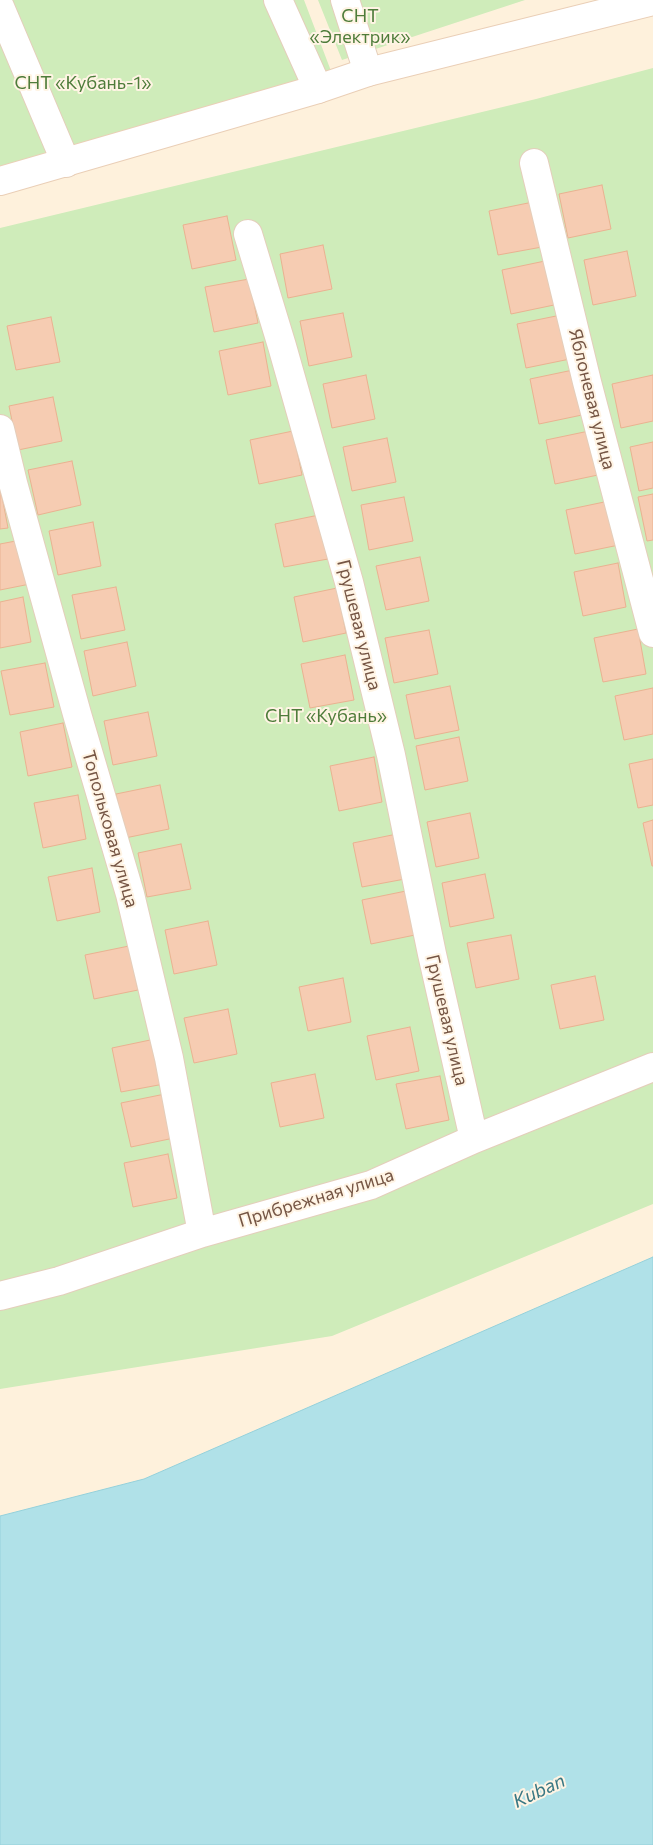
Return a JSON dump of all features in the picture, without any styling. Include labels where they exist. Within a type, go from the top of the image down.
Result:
[{"type":"street","points":[[278,0],[318,89]]},
{"type":"street","points":[[345,0],[368,72]]},
{"type":"street","points":[[0,181],[318,89],[368,72],[653,2]]},
{"type":"street","points":[[0,7],[66,163]]},
{"type":"street","name":"Яблоневая улица","points":[[534,163],[587,382],[653,634]]},
{"type":"street","name":"Грушевая улица","points":[[248,234],[349,582],[392,755],[432,954],[474,1139]]},
{"type":"street","name":"Топольковая улица","points":[[0,429],[12,483],[130,894],[170,1058],[202,1232]]},
{"type":"street","name":"Прибрежная улица","points":[[0,1296],[59,1281],[202,1232],[371,1184],[474,1139],[653,1067]]},
{"type":"green space","name":"СНТ «Кубань-1»","points":[[0,0],[304,0],[339,92],[0,193]]},
{"type":"green space","name":"СНТ «Электрик»","points":[[318,0],[525,0],[342,60]]},
{"type":"green space","name":"СНТ «Кубань»","points":[[653,68],[653,1204],[332,1336],[0,1389],[0,228],[536,99]]},
{"type":"water","name":"Kuban","points":[[653,1257],[653,1845],[0,1845],[0,1516],[144,1479]]},
{"type":"building","points":[[602,185],[611,229],[568,238],[559,194]]},
{"type":"building","points":[[533,202],[542,247],[498,255],[489,211]]},
{"type":"building","points":[[227,216],[236,260],[192,269],[183,225]]},
{"type":"building","points":[[323,245],[332,289],[288,298],[280,254]]},
{"type":"building","points":[[627,251],[636,296],[593,305],[584,260]]},
{"type":"building","points":[[545,261],[554,305],[511,314],[502,270]]},
{"type":"building","points":[[249,279],[258,323],[214,332],[205,287]]},
{"type":"building","points":[[343,313],[352,357],[309,366],[300,321]]},
{"type":"building","points":[[561,315],[570,359],[526,368],[517,324]]},
{"type":"building","points":[[51,317],[60,362],[16,370],[7,326]]},
{"type":"building","points":[[263,342],[271,386],[228,395],[219,351]]},
{"type":"building","points":[[573,370],[582,415],[539,424],[530,379]]},
{"type":"building","points":[[366,375],[375,419],[332,428],[323,384]]},
{"type":"building","points":[[653,375],[653,421],[621,428],[612,384]]},
{"type":"building","points":[[53,397],[62,441],[18,450],[9,406]]},
{"type":"building","points":[[293,431],[302,475],[259,484],[250,440]]},
{"type":"building","points":[[589,431],[598,475],[555,484],[546,440]]},
{"type":"building","points":[[387,438],[396,482],[352,491],[343,447]]},
{"type":"building","points":[[653,442],[653,488],[639,491],[630,447]]},
{"type":"building","points":[[72,461],[81,505],[38,515],[28,470]]},
{"type":"building","points":[[0,486],[8,528],[0,529]]},
{"type":"building","points":[[653,494],[653,540],[647,541],[638,497]]},
{"type":"building","points":[[404,497],[413,541],[369,550],[361,505]]},
{"type":"building","points":[[609,501],[619,545],[575,554],[566,510]]},
{"type":"building","points":[[319,515],[328,559],[284,567],[275,524]]},
{"type":"building","points":[[93,522],[101,566],[58,575],[49,531]]},
{"type":"building","points":[[21,540],[30,584],[0,590],[0,544]]},
{"type":"building","points":[[420,557],[429,601],[386,610],[376,566]]},
{"type":"building","points":[[618,563],[626,607],[583,616],[574,572]]},
{"type":"building","points":[[116,587],[125,630],[81,639],[72,595]]},
{"type":"building","points":[[337,588],[346,633],[303,642],[294,597]]},
{"type":"building","points":[[23,597],[31,642],[0,648],[0,602]]},
{"type":"building","points":[[638,629],[646,674],[603,682],[594,638]]},
{"type":"building","points":[[429,630],[438,674],[394,683],[385,638]]},
{"type":"building","points":[[127,642],[136,686],[93,696],[84,651]]},
{"type":"building","points":[[345,655],[354,700],[310,708],[301,664]]},
{"type":"building","points":[[45,663],[54,707],[10,715],[1,671]]},
{"type":"building","points":[[450,686],[459,730],[415,739],[406,695]]},
{"type":"building","points":[[653,688],[653,734],[624,740],[615,696]]},
{"type":"building","points":[[148,712],[157,756],[113,765],[104,721]]},
{"type":"building","points":[[63,723],[72,767],[28,776],[20,732]]},
{"type":"building","points":[[459,737],[468,781],[425,790],[416,746]]},
{"type":"building","points":[[374,757],[382,802],[339,811],[330,766]]},
{"type":"building","points":[[653,759],[653,805],[638,808],[629,764]]},
{"type":"building","points":[[160,785],[169,829],[125,838],[116,794]]},
{"type":"building","points":[[78,795],[86,839],[43,848],[34,803]]},
{"type":"building","points":[[470,813],[479,858],[436,867],[427,822]]},
{"type":"building","points":[[653,820],[653,866],[652,866],[643,823]]},
{"type":"building","points":[[397,834],[405,879],[362,887],[353,843]]},
{"type":"building","points":[[181,844],[191,889],[147,897],[138,853]]},
{"type":"building","points":[[92,868],[100,912],[57,921],[48,877]]},
{"type":"building","points":[[485,874],[494,918],[450,927],[442,883]]},
{"type":"building","points":[[406,891],[415,935],[371,944],[362,900]]},
{"type":"building","points":[[208,921],[217,965],[174,974],[165,930]]},
{"type":"building","points":[[511,935],[519,979],[476,988],[467,943]]},
{"type":"building","points":[[129,946],[138,990],[94,999],[85,955]]},
{"type":"building","points":[[595,976],[604,1020],[560,1029],[551,985]]},
{"type":"building","points":[[343,978],[351,1022],[308,1031],[299,987]]},
{"type":"building","points":[[228,1009],[237,1054],[194,1063],[184,1018]]},
{"type":"building","points":[[410,1027],[419,1071],[376,1080],[367,1036]]},
{"type":"building","points":[[155,1039],[164,1084],[121,1092],[112,1048]]},
{"type":"building","points":[[315,1074],[324,1118],[280,1127],[271,1083]]},
{"type":"building","points":[[440,1076],[449,1120],[406,1129],[396,1084]]},
{"type":"building","points":[[165,1094],[174,1138],[131,1147],[121,1103]]},
{"type":"building","points":[[168,1154],[177,1198],[133,1207],[124,1163]]}]
